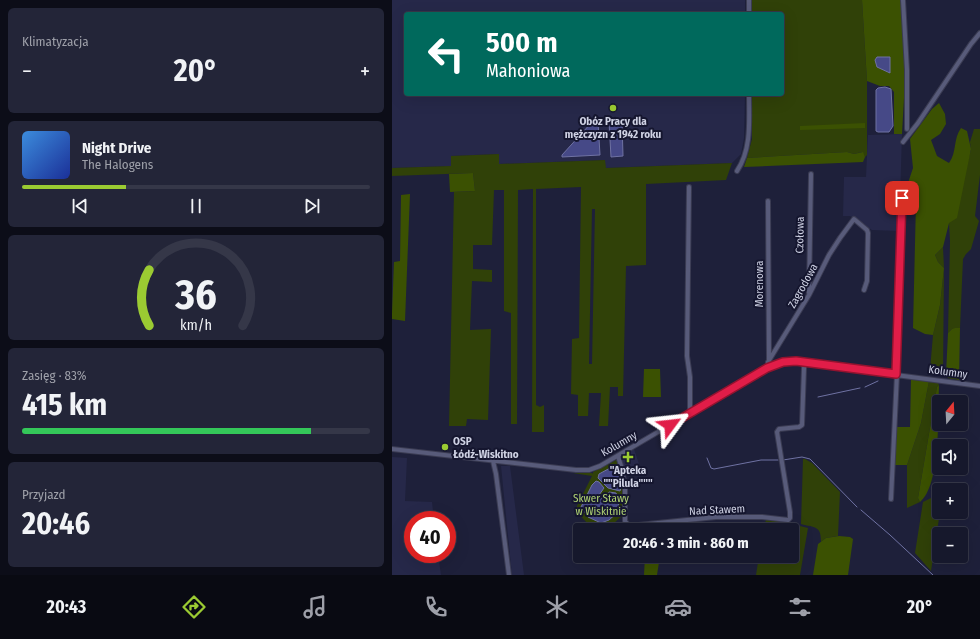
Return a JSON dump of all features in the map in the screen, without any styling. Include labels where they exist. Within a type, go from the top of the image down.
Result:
[{"type":"street","points":[[749,0],[749,12]]},
{"type":"street","points":[[903,0],[907,70],[907,129]]},
{"type":"street","points":[[903,142],[918,123],[980,33]]},
{"type":"street","points":[[737,171],[742,162],[748,144],[749,96]]},
{"type":"street","name":"Czołowa","points":[[809,295],[811,174]]},
{"type":"street","points":[[689,188],[687,356],[690,377],[690,414]]},
{"type":"street","points":[[891,499],[897,374],[902,198]]},
{"type":"street","name":"Morenowa","points":[[768,201],[768,362],[770,367]]},
{"type":"street","name":"Zagrodowa","points":[[768,362],[809,295],[829,254],[854,220],[867,230],[868,234],[867,281],[864,290]]},
{"type":"street","name":"Kolumny","points":[[392,449],[584,471],[593,469],[618,456],[770,367],[789,361],[806,362],[980,386]]},
{"type":"street","name":"Nad Stawem","points":[[618,456],[622,469],[625,492],[625,521],[629,526],[716,517],[762,517],[787,520],[790,517],[777,431],[782,428],[800,427],[802,425],[804,368],[806,362]]},
{"type":"street","points":[[493,461],[509,575]]},
{"type":"shaded area","points":[[392,0],[745,0],[745,12],[404,12],[404,96],[745,96],[744,138],[741,154],[732,163],[605,168],[605,160],[499,164],[498,154],[451,156],[451,166],[392,168]]},
{"type":"shaded area","points":[[877,57],[890,57],[890,73],[877,67],[875,60]]},
{"type":"shaded area","points":[[885,87],[891,89],[893,126],[889,132],[878,132],[876,131],[876,90],[878,88]]},
{"type":"shaded area","points":[[592,122],[598,122],[600,155],[562,157],[562,155]]},
{"type":"shaded area","points":[[609,122],[622,122],[623,156],[611,157]]},
{"type":"shaded area","points":[[902,134],[899,231],[872,230],[850,216],[843,216],[844,177],[866,177],[868,135]]},
{"type":"shaded area","points":[[634,449],[641,470],[625,475],[622,457]]},
{"type":"shaded area","points":[[392,457],[407,458],[405,501],[432,502],[433,511],[404,511],[404,563],[439,563],[441,575],[392,575]]},
{"type":"shaded area","points":[[501,466],[510,466],[524,575],[512,575]]},
{"type":"shaded area","points":[[612,467],[616,467],[618,469],[621,488],[620,491],[608,488],[598,478],[599,474]]},
{"type":"shaded area","points":[[596,481],[599,482],[604,488],[599,495],[602,499],[607,499],[609,492],[616,493],[619,500],[618,512],[609,520],[601,523],[588,517],[581,507],[592,485]]},
{"type":"green space","points":[[752,0],[862,0],[867,81],[867,155],[865,157],[862,152],[854,154],[847,152],[747,158],[752,139],[752,96],[784,96],[784,12],[752,12]]},
{"type":"green space","points":[[862,0],[901,0],[905,80],[902,134],[894,134],[894,92],[889,86],[880,86],[867,81]]},
{"type":"green space","points":[[939,103],[945,114],[946,124],[940,134],[931,140],[937,156],[949,163],[961,128],[967,131],[971,149],[957,218],[949,223],[943,247],[935,255],[938,262],[944,268],[940,305],[933,335],[925,334],[913,328],[916,202],[908,183],[913,168],[910,139],[932,109]]},
{"type":"green space","points":[[865,123],[865,128],[800,130],[800,126]]},
{"type":"green space","points":[[974,129],[980,129],[980,175],[975,216],[979,221],[971,249],[963,259],[960,328],[952,329],[948,333],[949,223],[971,150],[970,142]]},
{"type":"green space","points":[[847,152],[854,154],[863,152],[865,157],[863,162],[744,167],[747,158]]},
{"type":"green space","points":[[499,154],[499,164],[605,160],[606,168],[732,163],[726,180],[646,184],[646,265],[626,266],[623,396],[618,396],[618,387],[610,387],[608,426],[599,426],[601,393],[589,393],[588,416],[578,416],[578,395],[571,394],[572,339],[579,338],[581,187],[536,189],[536,405],[540,407],[544,405],[544,432],[532,432],[533,189],[518,190],[517,424],[511,424],[511,313],[504,311],[504,190],[494,190],[492,245],[473,245],[473,269],[492,270],[492,282],[472,281],[470,330],[491,329],[488,420],[467,419],[466,426],[449,426],[454,192],[475,191],[473,173],[392,176],[392,168],[451,166],[451,156]],"holes":[[[592,209],[595,209],[592,364],[589,364]]]},
{"type":"green space","points":[[473,173],[475,191],[450,192],[449,174]]},
{"type":"green space","points":[[410,194],[405,321],[392,319],[394,262],[400,261],[401,195]]},
{"type":"green space","points":[[943,247],[944,268],[938,262],[935,255]]},
{"type":"green space","points":[[944,268],[943,375],[931,375],[930,370],[933,335],[940,305]]},
{"type":"green space","points":[[955,328],[960,328],[959,380],[948,378],[946,374],[948,333]]},
{"type":"green space","points":[[644,369],[660,369],[661,397],[643,397]]},
{"type":"green space","points":[[911,379],[929,381],[921,423],[907,465],[894,465],[897,427],[910,427]]},
{"type":"green space","points":[[929,381],[938,383],[939,385],[937,387],[936,395],[932,395],[932,416],[918,498],[920,502],[907,508],[907,465],[921,423]]},
{"type":"green space","points":[[939,385],[939,395],[936,395],[937,387]]},
{"type":"green space","points":[[932,416],[932,431],[938,431],[937,439],[932,439],[933,475],[927,493],[920,502],[918,498]]},
{"type":"green space","points":[[803,459],[812,463],[840,492],[838,536],[826,538],[821,542],[820,533],[816,528],[801,524]]},
{"type":"green space","name":"Skwer Stawy w Wiskitnie","points":[[616,460],[619,461],[624,491],[623,516],[614,523],[588,523],[576,510],[592,476],[573,473],[593,474],[593,472]]},
{"type":"green space","points":[[932,498],[932,519],[939,519],[938,527],[932,527],[931,571],[915,553],[923,502]]},
{"type":"green space","points":[[766,519],[787,523],[765,523]]},
{"type":"green space","points":[[799,526],[808,528],[800,575],[756,575],[758,563],[799,563]]},
{"type":"green space","points":[[839,536],[850,537],[853,539],[848,575],[813,575],[818,544],[826,538]]},
{"type":"green space","points":[[645,563],[659,563],[657,575],[644,575]]},
{"type":"waterway","points":[[865,387],[878,381]]},
{"type":"waterway","points":[[818,397],[860,388]]},
{"type":"waterway","points":[[783,460],[802,457],[810,459],[857,507]]},
{"type":"waterway","points":[[707,458],[711,468],[714,469],[761,460],[778,460]]},
{"type":"waterway","points":[[861,510],[933,575]]},
{"type":"place","name":"Obóz Pracy dla mężczyzn z 1942 roku","points":[[613,108]]},
{"type":"place","name":"OSP Łódź-Wiskitno","points":[[445,447]]},
{"type":"place","name":"\"Apteka \"\"Pilula\"\"\"","points":[[628,457]]},
{"type":"route","points":[[670,425],[767,368],[783,362],[800,361],[896,374],[902,198]]}]
